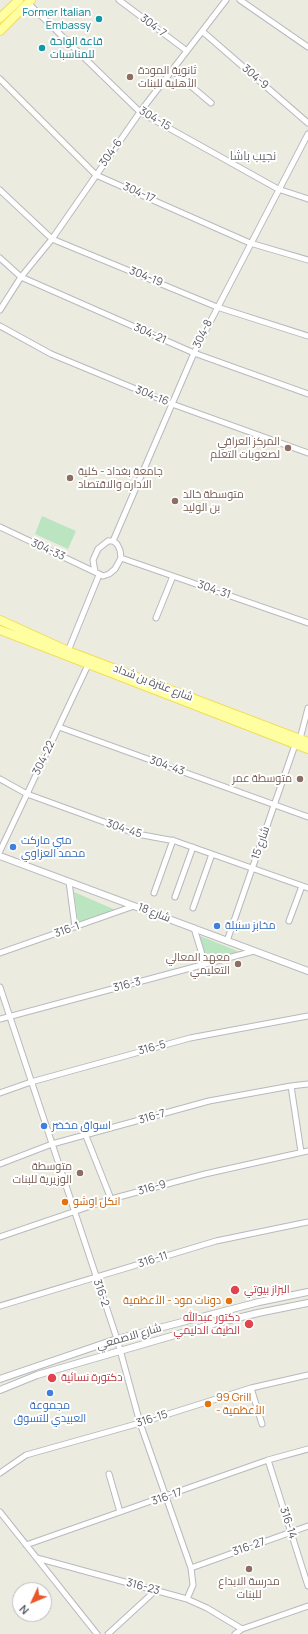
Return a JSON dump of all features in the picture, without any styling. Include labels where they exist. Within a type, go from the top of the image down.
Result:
[{"type":"main road","points":[[0,18],[19,0]]},
{"type":"main road","points":[[0,31],[30,2]]},
{"type":"main road","name":"شارع عنترة بن شداد","points":[[0,620],[68,651],[301,742],[308,749]]},
{"type":"main road","name":"شارع عنترة بن شداد","points":[[0,630],[88,665],[301,742]]},
{"type":"street","name":"304-7","points":[[119,0],[187,52]]},
{"type":"street","name":"304-6","points":[[0,310],[21,277],[52,239],[140,112],[226,0]]},
{"type":"street","points":[[240,0],[308,47]]},
{"type":"street","name":"304-15","points":[[30,2],[140,112],[278,189],[308,199]]},
{"type":"street","name":"304-9","points":[[202,31],[308,123]]},
{"type":"street","points":[[172,70],[211,103]]},
{"type":"street","name":"304-17","points":[[0,79],[96,174],[250,243],[308,260]]},
{"type":"street","name":"304-8","points":[[113,541],[194,353],[278,189],[308,134]]},
{"type":"street","name":"304-19","points":[[0,190],[52,239],[217,307],[308,336]]},
{"type":"street","name":"304-21","points":[[0,258],[21,277],[194,353],[308,394]]},
{"type":"street","name":"304-16","points":[[0,326],[51,354],[172,404],[308,454]]},
{"type":"street","name":"304-33","points":[[0,527],[97,574]]},
{"type":"street","points":[[68,651],[97,574],[93,560],[95,552],[104,543],[113,541],[119,547],[121,558],[113,572],[107,575],[97,574]]},
{"type":"street","name":"304-31","points":[[121,558],[308,623]]},
{"type":"street","points":[[156,618],[173,576]]},
{"type":"street","name":"304-22","points":[[0,850],[88,665]]},
{"type":"street","name":"شارع 15","points":[[227,941],[274,805],[301,742],[308,708]]},
{"type":"street","name":"304-43","points":[[59,727],[308,817]]},
{"type":"street","name":"304-45","points":[[0,779],[27,794],[137,834],[173,840],[308,888]]},
{"type":"street","points":[[154,893],[173,840]]},
{"type":"street","points":[[175,897],[193,847]]},
{"type":"street","points":[[193,908],[212,854]]},
{"type":"street","name":"شارع 18","points":[[0,856],[308,971]]},
{"type":"street","points":[[69,882],[75,927]]},
{"type":"street","points":[[289,921],[302,886]]},
{"type":"street","name":"316-1","points":[[0,953],[134,906]]},
{"type":"street","points":[[194,928],[205,964]]},
{"type":"street","name":"316-3","points":[[0,1019],[254,951]]},
{"type":"street","name":"316-2","points":[[0,987],[95,1277],[117,1339],[140,1423],[191,1568],[193,1585],[187,1599]]},
{"type":"street","name":"316-5","points":[[0,1093],[31,1082],[190,1038],[308,1016]]},
{"type":"street","name":"316-7","points":[[0,1164],[52,1144],[86,1136],[209,1101],[308,1084]]},
{"type":"street","points":[[291,1086],[301,1152]]},
{"type":"street","points":[[86,1136],[111,1199]]},
{"type":"street","name":"316-9","points":[[0,1236],[111,1199],[205,1174],[308,1151]]},
{"type":"street","name":"316-11","points":[[0,1306],[216,1241],[308,1222]]},
{"type":"street","name":"شارع الاصمعي","points":[[0,1379],[117,1339],[259,1302],[308,1292]]},
{"type":"street","name":"شارع الاصمعي","points":[[0,1390],[37,1375],[120,1351],[258,1313],[308,1303]]},
{"type":"street","name":"316-15","points":[[0,1473],[26,1455],[140,1423],[251,1388],[308,1375]]},
{"type":"street","points":[[251,1388],[262,1424]]},
{"type":"street","name":"316-17","points":[[26,1545],[167,1497],[268,1460],[308,1449]]},
{"type":"street","name":"316-14","points":[[268,1460],[308,1586]]},
{"type":"street","points":[[109,1474],[120,1512]]},
{"type":"street","points":[[0,1512],[97,1634]]},
{"type":"street","name":"316-27","points":[[191,1568],[308,1526]]},
{"type":"street","name":"316-23","points":[[37,1558],[187,1599],[242,1629]]},
{"type":"street","points":[[108,1634],[156,1590]]},
{"type":"street","points":[[235,1634],[242,1629],[308,1606]]},
{"type":"green space","points":[[42,516],[76,531],[68,549],[35,534]]},
{"type":"green space","points":[[74,892],[118,911],[82,923],[78,921]]},
{"type":"green space","points":[[198,935],[242,953],[206,960]]},
{"type":"place","name":"Former Italian Embassy","points":[[99,19]]},
{"type":"place","name":"قاعة الواحة للمناسبات","points":[[42,48]]},
{"type":"place","name":"ثانوية المودة الأهلية للبنات","points":[[130,77]]},
{"type":"place","name":"المركز العراقي لصعوبات التعلم","points":[[288,448]]},
{"type":"place","name":"جامعة بغداد - كلية الاداره والاقتصاد","points":[[70,478]]},
{"type":"place","name":"متوسطة خالد بن الوليد","points":[[175,501]]},
{"type":"place","name":"متوسطة عمر","points":[[300,779]]},
{"type":"place","name":"مني ماركت محمد العزاوي","points":[[13,847]]},
{"type":"place","name":"مخابز سنبلة","points":[[217,926]]},
{"type":"place","name":"معهد المعالي التعليمي","points":[[238,964]]},
{"type":"place","name":"اسواق مخضر","points":[[44,1126]]},
{"type":"place","name":"متوسطة الوزيرية للبنات","points":[[80,1173]]},
{"type":"place","name":"انكل اوشو","points":[[65,1202]]},
{"type":"place","name":"البزاز بيوتي","points":[[235,1290]]},
{"type":"place","name":"دونات مود - الأعظمية","points":[[229,1301]]},
{"type":"place","name":"دكتور عبدالله الطيف الدليمي","points":[[249,1324]]},
{"type":"place","name":"دكتورة نسائية","points":[[52,1378]]},
{"type":"place","name":"مجموعة العبيدي للتسوق","points":[[50,1393]]},
{"type":"place","name":"99 Grill - الأعظمية","points":[[208,1404]]},
{"type":"place","name":"مدرسة الابداع للبنات","points":[[249,1569]]},
{"type":"district","name":"نجيب باشا","points":[[253,157]]}]
